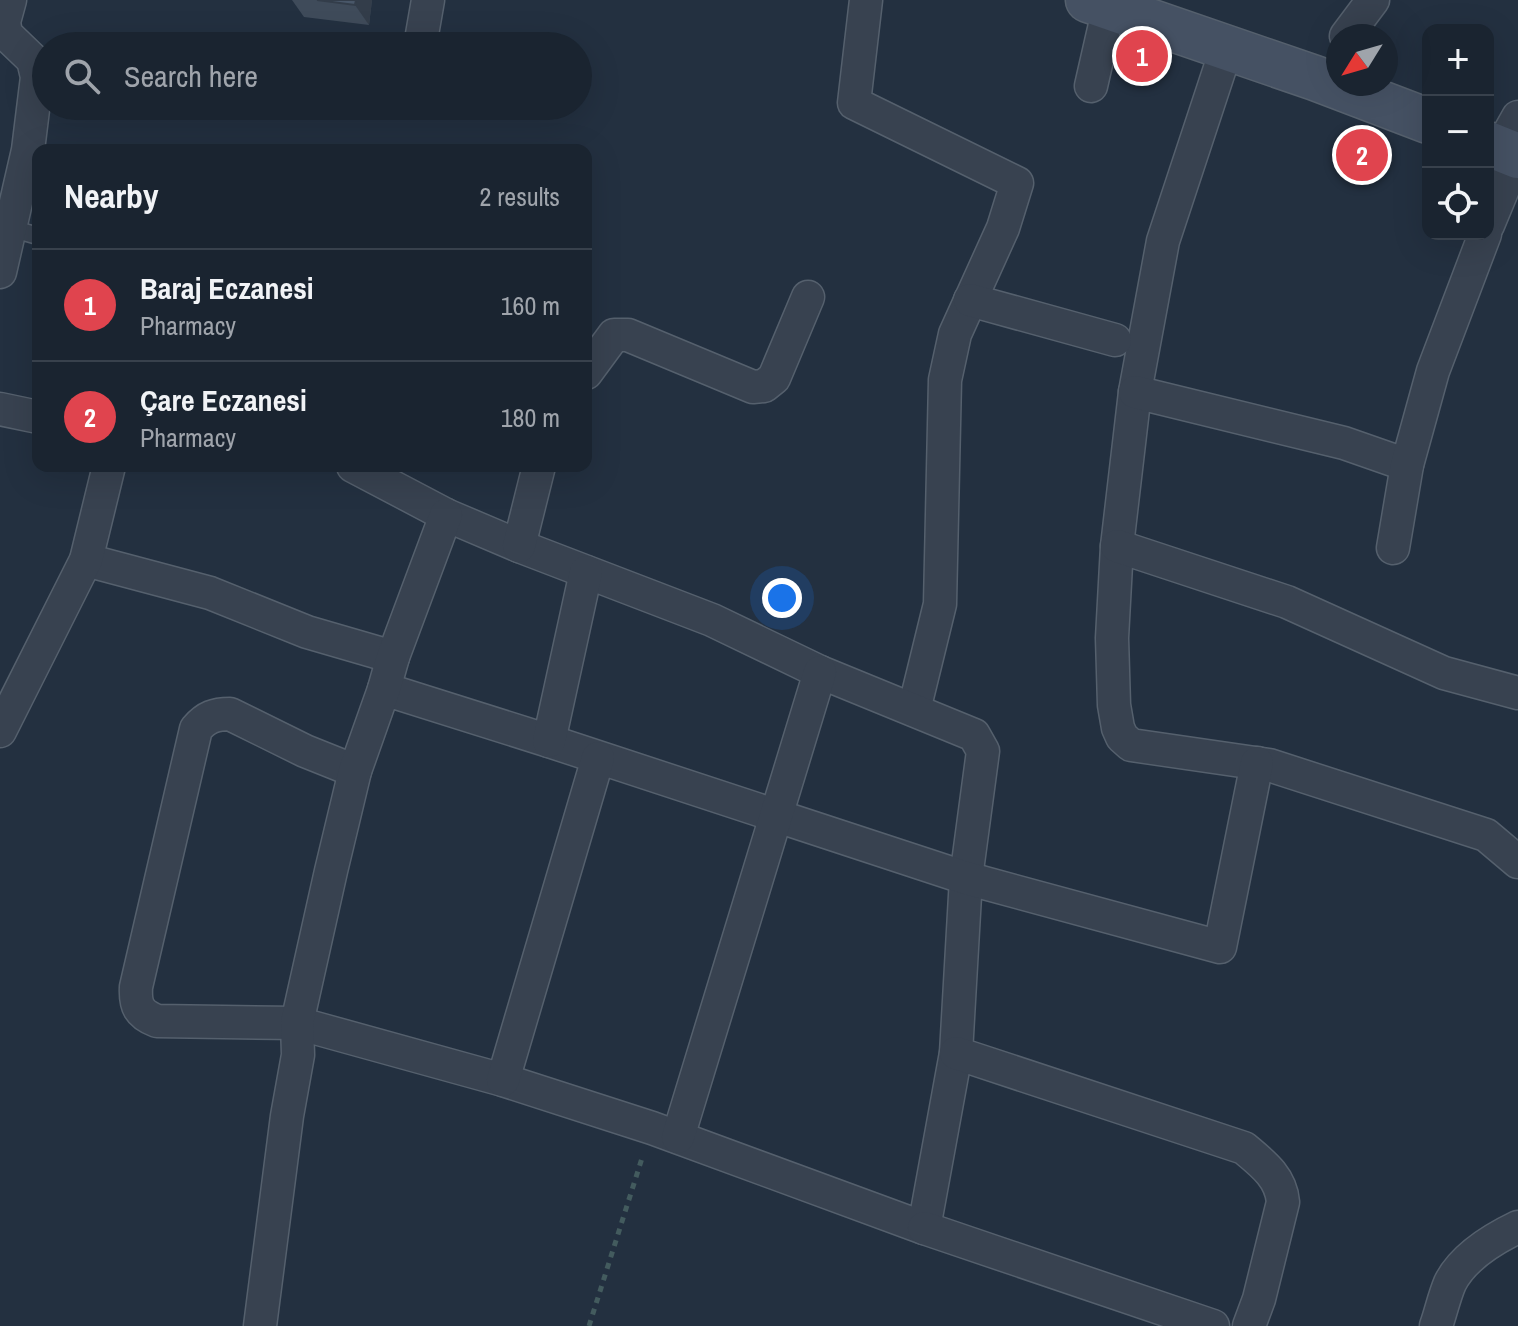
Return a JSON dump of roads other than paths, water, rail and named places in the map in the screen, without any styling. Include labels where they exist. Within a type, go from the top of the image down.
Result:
[{"type":"main road","points":[[1098,4],[1227,47],[1326,62]]},
{"type":"main road","points":[[1385,96],[1422,117]]},
{"type":"street","points":[[10,0],[4,22],[6,34],[32,53]]},
{"type":"street","points":[[422,32],[428,0]]},
{"type":"street","points":[[866,0],[854,103],[1017,183],[1003,228],[955,334],[945,380],[940,604],[914,710]]},
{"type":"street","points":[[1355,24],[1373,0]]},
{"type":"street","points":[[1091,86],[1098,4]]},
{"type":"street","points":[[1227,47],[1163,241],[1135,392],[1117,546],[1112,638],[1114,705],[1122,737],[1131,745],[1257,763],[1486,835],[1518,862]]},
{"type":"street","points":[[0,272],[15,222],[32,118]]},
{"type":"street","points":[[1494,201],[1508,144]]},
{"type":"street","points":[[1393,548],[1407,465],[1433,371],[1482,240]]},
{"type":"street","points":[[592,365],[614,335],[628,335],[753,387],[764,386],[774,378],[808,297]]},
{"type":"street","points":[[970,300],[1115,340]]},
{"type":"street","points":[[1135,392],[1344,443],[1407,465]]},
{"type":"street","points":[[0,409],[32,416]]},
{"type":"street","points":[[0,731],[86,560],[108,472]]},
{"type":"street","points":[[364,472],[446,515],[712,620],[820,672],[974,735],[983,751],[966,878],[956,1053],[924,1228]]},
{"type":"street","points":[[519,546],[538,472]]},
{"type":"street","points":[[260,1326],[287,1116],[298,1055],[297,1023],[355,771],[446,515]]},
{"type":"street","points":[[1117,546],[1287,602],[1444,673],[1518,693]]},
{"type":"street","points":[[86,560],[210,593],[307,632],[393,657]]},
{"type":"street","points":[[549,741],[586,572]]},
{"type":"street","points":[[665,1133],[777,815],[820,672]]},
{"type":"street","points":[[384,689],[966,878],[1220,947],[1257,763]]},
{"type":"street","points":[[355,771],[305,751],[230,714],[217,714],[203,720],[192,740],[136,987],[135,1003],[144,1016],[157,1021],[297,1023],[503,1080],[665,1133],[924,1228],[1213,1326]]},
{"type":"street","points":[[503,1080],[598,758]]},
{"type":"street","points":[[956,1053],[1244,1148],[1260,1162],[1282,1189],[1283,1202],[1259,1299],[1249,1326]]},
{"type":"street","points":[[1436,1326],[1450,1284],[1462,1265],[1501,1235],[1518,1227]]},
{"type":"place","name":"Baraj Eczanesi","points":[[1142,56]]},
{"type":"place","name":"Çare Eczanesi","points":[[1362,155]]}]
